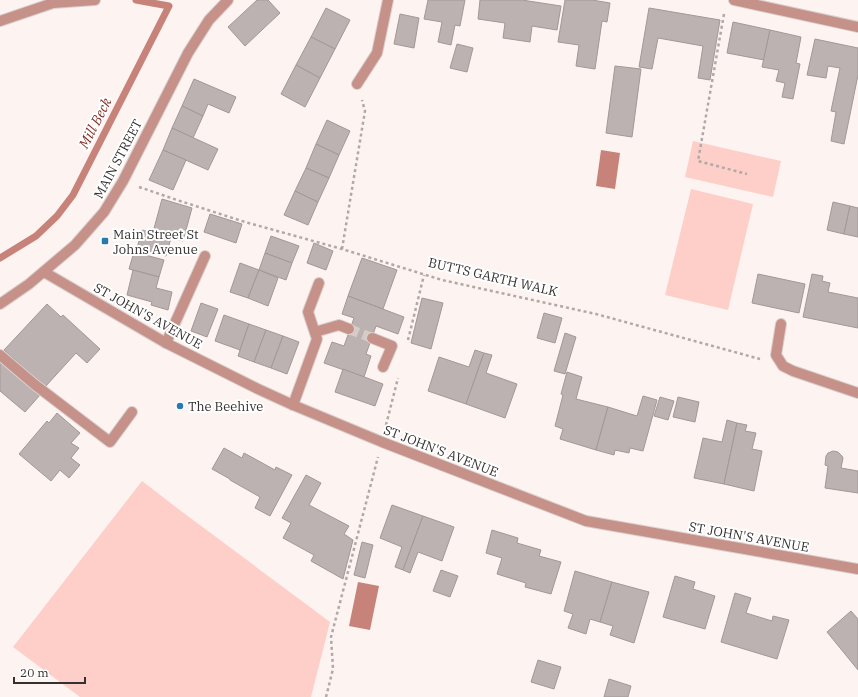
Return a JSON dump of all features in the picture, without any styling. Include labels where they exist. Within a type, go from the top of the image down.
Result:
[{"type":"street","points":[[0,20],[53,3],[95,0]]},
{"type":"street","name":"MAIN STREET","points":[[0,304],[29,284],[75,245],[104,212],[123,181],[188,53],[209,20],[228,0]]},
{"type":"street","points":[[357,84],[377,53],[388,0]]},
{"type":"street","points":[[734,0],[858,27]]},
{"type":"street","points":[[166,343],[205,256]]},
{"type":"street","name":"ST JOHN'S AVENUE","points":[[44,272],[166,343],[258,389],[382,442],[586,521],[858,569]]},
{"type":"street","points":[[293,405],[317,340],[308,312],[320,283]]},
{"type":"street","points":[[781,324],[776,355],[783,366],[793,371],[858,393]]},
{"type":"street","points":[[315,332],[339,325],[350,329]]},
{"type":"street","points":[[372,338],[392,346],[383,367]]},
{"type":"street","points":[[0,355],[34,384],[110,442],[132,412]]},
{"type":"path","points":[[725,8],[698,161],[747,174]]},
{"type":"path","points":[[342,249],[365,111],[357,84]]},
{"type":"path","name":"BUTTS GARTH WALK","points":[[123,181],[244,222],[342,249],[442,280],[596,314],[783,366]]},
{"type":"path","points":[[407,343],[424,274]]},
{"type":"path","points":[[326,697],[333,669],[331,637],[399,373]]},
{"type":"shaded area","points":[[693,141],[781,161],[773,197],[685,177]]},
{"type":"shaded area","points":[[601,150],[620,153],[615,189],[596,186]]},
{"type":"shaded area","points":[[691,189],[753,204],[728,310],[665,295]]},
{"type":"shaded area","points":[[142,481],[330,622],[311,697],[80,697],[13,647]]},
{"type":"shaded area","points":[[358,582],[379,586],[370,630],[349,626]]},
{"type":"building","points":[[257,0],[268,0],[280,13],[245,46],[228,27]]},
{"type":"building","points":[[428,0],[465,0],[460,26],[455,25],[451,45],[438,42],[442,22],[424,19]]},
{"type":"building","points":[[480,0],[522,0],[561,6],[557,30],[532,26],[530,42],[503,38],[505,23],[478,19]]},
{"type":"building","points":[[565,0],[592,0],[610,3],[607,22],[602,21],[595,69],[576,66],[579,45],[558,42]]},
{"type":"building","points":[[326,8],[350,20],[335,49],[311,37]]},
{"type":"building","points":[[649,8],[720,20],[710,80],[698,78],[703,46],[658,38],[652,69],[639,67]]},
{"type":"building","points":[[400,14],[419,18],[414,48],[394,44]]},
{"type":"building","points":[[733,22],[770,30],[764,60],[727,53]]},
{"type":"building","points":[[770,30],[801,37],[796,63],[800,64],[793,99],[782,97],[785,83],[776,81],[779,70],[762,67]]},
{"type":"building","points":[[311,37],[335,49],[320,78],[296,65]]},
{"type":"building","points":[[815,39],[858,48],[858,75],[844,144],[831,141],[836,112],[831,111],[840,68],[828,66],[826,78],[807,75]]},
{"type":"building","points":[[457,44],[473,48],[467,72],[450,68]]},
{"type":"building","points":[[296,65],[320,78],[305,107],[281,94]]},
{"type":"building","points":[[615,66],[641,69],[632,137],[606,133]]},
{"type":"building","points":[[194,79],[236,97],[229,113],[208,104],[203,116],[182,106]]},
{"type":"building","points":[[182,106],[203,116],[193,138],[172,128]]},
{"type":"building","points":[[327,120],[350,131],[339,155],[316,144]]},
{"type":"building","points":[[172,128],[218,149],[208,170],[163,150]]},
{"type":"building","points":[[316,144],[339,155],[329,178],[306,168]]},
{"type":"building","points":[[163,150],[186,160],[173,190],[149,180]]},
{"type":"building","points":[[306,168],[329,178],[318,202],[295,191]]},
{"type":"building","points":[[295,191],[318,202],[308,225],[284,215]]},
{"type":"building","points":[[162,199],[192,208],[183,241],[153,232]]},
{"type":"building","points":[[833,202],[850,206],[844,234],[827,230]]},
{"type":"building","points":[[850,206],[858,208],[858,237],[844,234]]},
{"type":"building","points":[[210,214],[242,224],[236,243],[204,232]]},
{"type":"building","points":[[142,230],[171,238],[166,256],[137,248]]},
{"type":"building","points":[[271,236],[299,246],[292,263],[265,253]]},
{"type":"building","points":[[314,243],[333,251],[326,270],[307,263]]},
{"type":"building","points":[[134,252],[164,260],[159,277],[129,269]]},
{"type":"building","points":[[265,253],[292,263],[286,280],[259,270]]},
{"type":"building","points":[[362,258],[397,270],[383,309],[348,296]]},
{"type":"building","points":[[240,263],[259,270],[248,298],[230,292]]},
{"type":"building","points":[[133,270],[159,277],[156,288],[172,292],[168,310],[151,305],[152,302],[127,295]]},
{"type":"building","points":[[259,270],[278,278],[268,306],[248,298]]},
{"type":"building","points":[[758,274],[805,284],[799,313],[752,303]]},
{"type":"building","points":[[812,274],[823,276],[822,281],[830,283],[828,292],[858,298],[858,328],[803,317]]},
{"type":"building","points":[[348,296],[404,317],[398,334],[376,326],[366,354],[371,356],[364,377],[324,363],[332,342],[344,346],[354,318],[342,314]]},
{"type":"building","points":[[422,298],[443,303],[431,349],[411,343]]},
{"type":"building","points":[[201,303],[218,309],[207,337],[191,331]]},
{"type":"building","points":[[47,304],[61,317],[63,315],[100,349],[87,363],[76,353],[45,387],[4,350]]},
{"type":"building","points":[[544,313],[562,318],[555,343],[537,338]]},
{"type":"building","points":[[224,315],[249,324],[240,350],[215,341]]},
{"type":"building","points":[[249,324],[266,330],[254,362],[238,356]]},
{"type":"building","points":[[266,330],[283,336],[271,368],[254,362]]},
{"type":"building","points":[[565,333],[576,337],[565,374],[554,371]]},
{"type":"building","points":[[283,336],[299,342],[287,374],[271,368]]},
{"type":"building","points":[[475,350],[484,353],[466,404],[428,391],[439,357],[469,367]]},
{"type":"building","points":[[484,353],[492,355],[486,373],[517,384],[505,418],[466,404]]},
{"type":"building","points":[[0,361],[40,395],[25,412],[0,391]]},
{"type":"building","points":[[343,369],[383,384],[375,406],[335,392]]},
{"type":"building","points":[[567,372],[582,377],[576,399],[608,407],[596,450],[560,439],[563,429],[555,426]]},
{"type":"building","points":[[643,396],[657,400],[643,451],[630,448],[629,453],[615,450],[614,455],[596,450],[608,407],[637,416]]},
{"type":"building","points":[[660,397],[674,401],[668,420],[654,416]]},
{"type":"building","points":[[678,397],[699,402],[695,422],[673,417]]},
{"type":"building","points":[[57,413],[80,433],[71,443],[79,448],[71,458],[80,465],[69,478],[60,470],[51,481],[19,454],[47,421],[49,423]]},
{"type":"building","points":[[727,420],[737,423],[724,484],[694,478],[703,438],[722,442]]},
{"type":"building","points":[[737,423],[747,425],[745,431],[756,433],[752,449],[762,451],[754,491],[724,484]]},
{"type":"building","points":[[224,448],[242,458],[244,453],[275,470],[276,467],[292,475],[270,516],[255,508],[260,497],[212,469]]},
{"type":"building","points":[[833,451],[838,452],[843,458],[841,468],[858,471],[858,493],[825,488],[828,466],[825,465],[826,456],[828,453]]},
{"type":"building","points":[[306,475],[321,483],[309,505],[349,526],[344,534],[353,540],[343,579],[311,561],[314,555],[283,538],[291,523],[282,518]]},
{"type":"building","points":[[392,505],[423,516],[403,570],[395,567],[402,547],[380,538]]},
{"type":"building","points":[[423,516],[454,527],[442,561],[418,552],[410,573],[403,570]]},
{"type":"building","points":[[492,530],[518,538],[517,543],[541,550],[539,556],[561,562],[551,594],[525,587],[526,583],[497,574],[502,558],[486,553]]},
{"type":"building","points":[[362,542],[373,545],[365,578],[354,575]]},
{"type":"building","points":[[441,570],[458,576],[450,597],[433,591]]},
{"type":"building","points":[[575,571],[612,582],[600,622],[590,619],[586,634],[568,628],[573,614],[564,611]]},
{"type":"building","points":[[675,576],[695,582],[693,589],[715,596],[705,629],[663,617]]},
{"type":"building","points":[[612,582],[649,592],[634,643],[610,635],[613,626],[600,622]]},
{"type":"building","points":[[735,593],[751,598],[746,613],[772,621],[773,616],[789,620],[777,659],[721,642]]},
{"type":"building","points":[[851,611],[858,619],[858,670],[827,632]]},
{"type":"building","points":[[538,660],[561,667],[554,689],[531,682]]},
{"type":"building","points":[[609,679],[631,686],[628,697],[604,697]]},
{"type":"waterway","name":"Mill Beck","points":[[0,258],[36,236],[57,216],[73,195],[169,6],[136,0]]},
{"type":"tunnel","points":[[349,329],[372,338]]},
{"type":"place","name":"Main Street St Johns Avenue","points":[[105,241]]},
{"type":"place","name":"The Beehive","points":[[180,406]]}]
